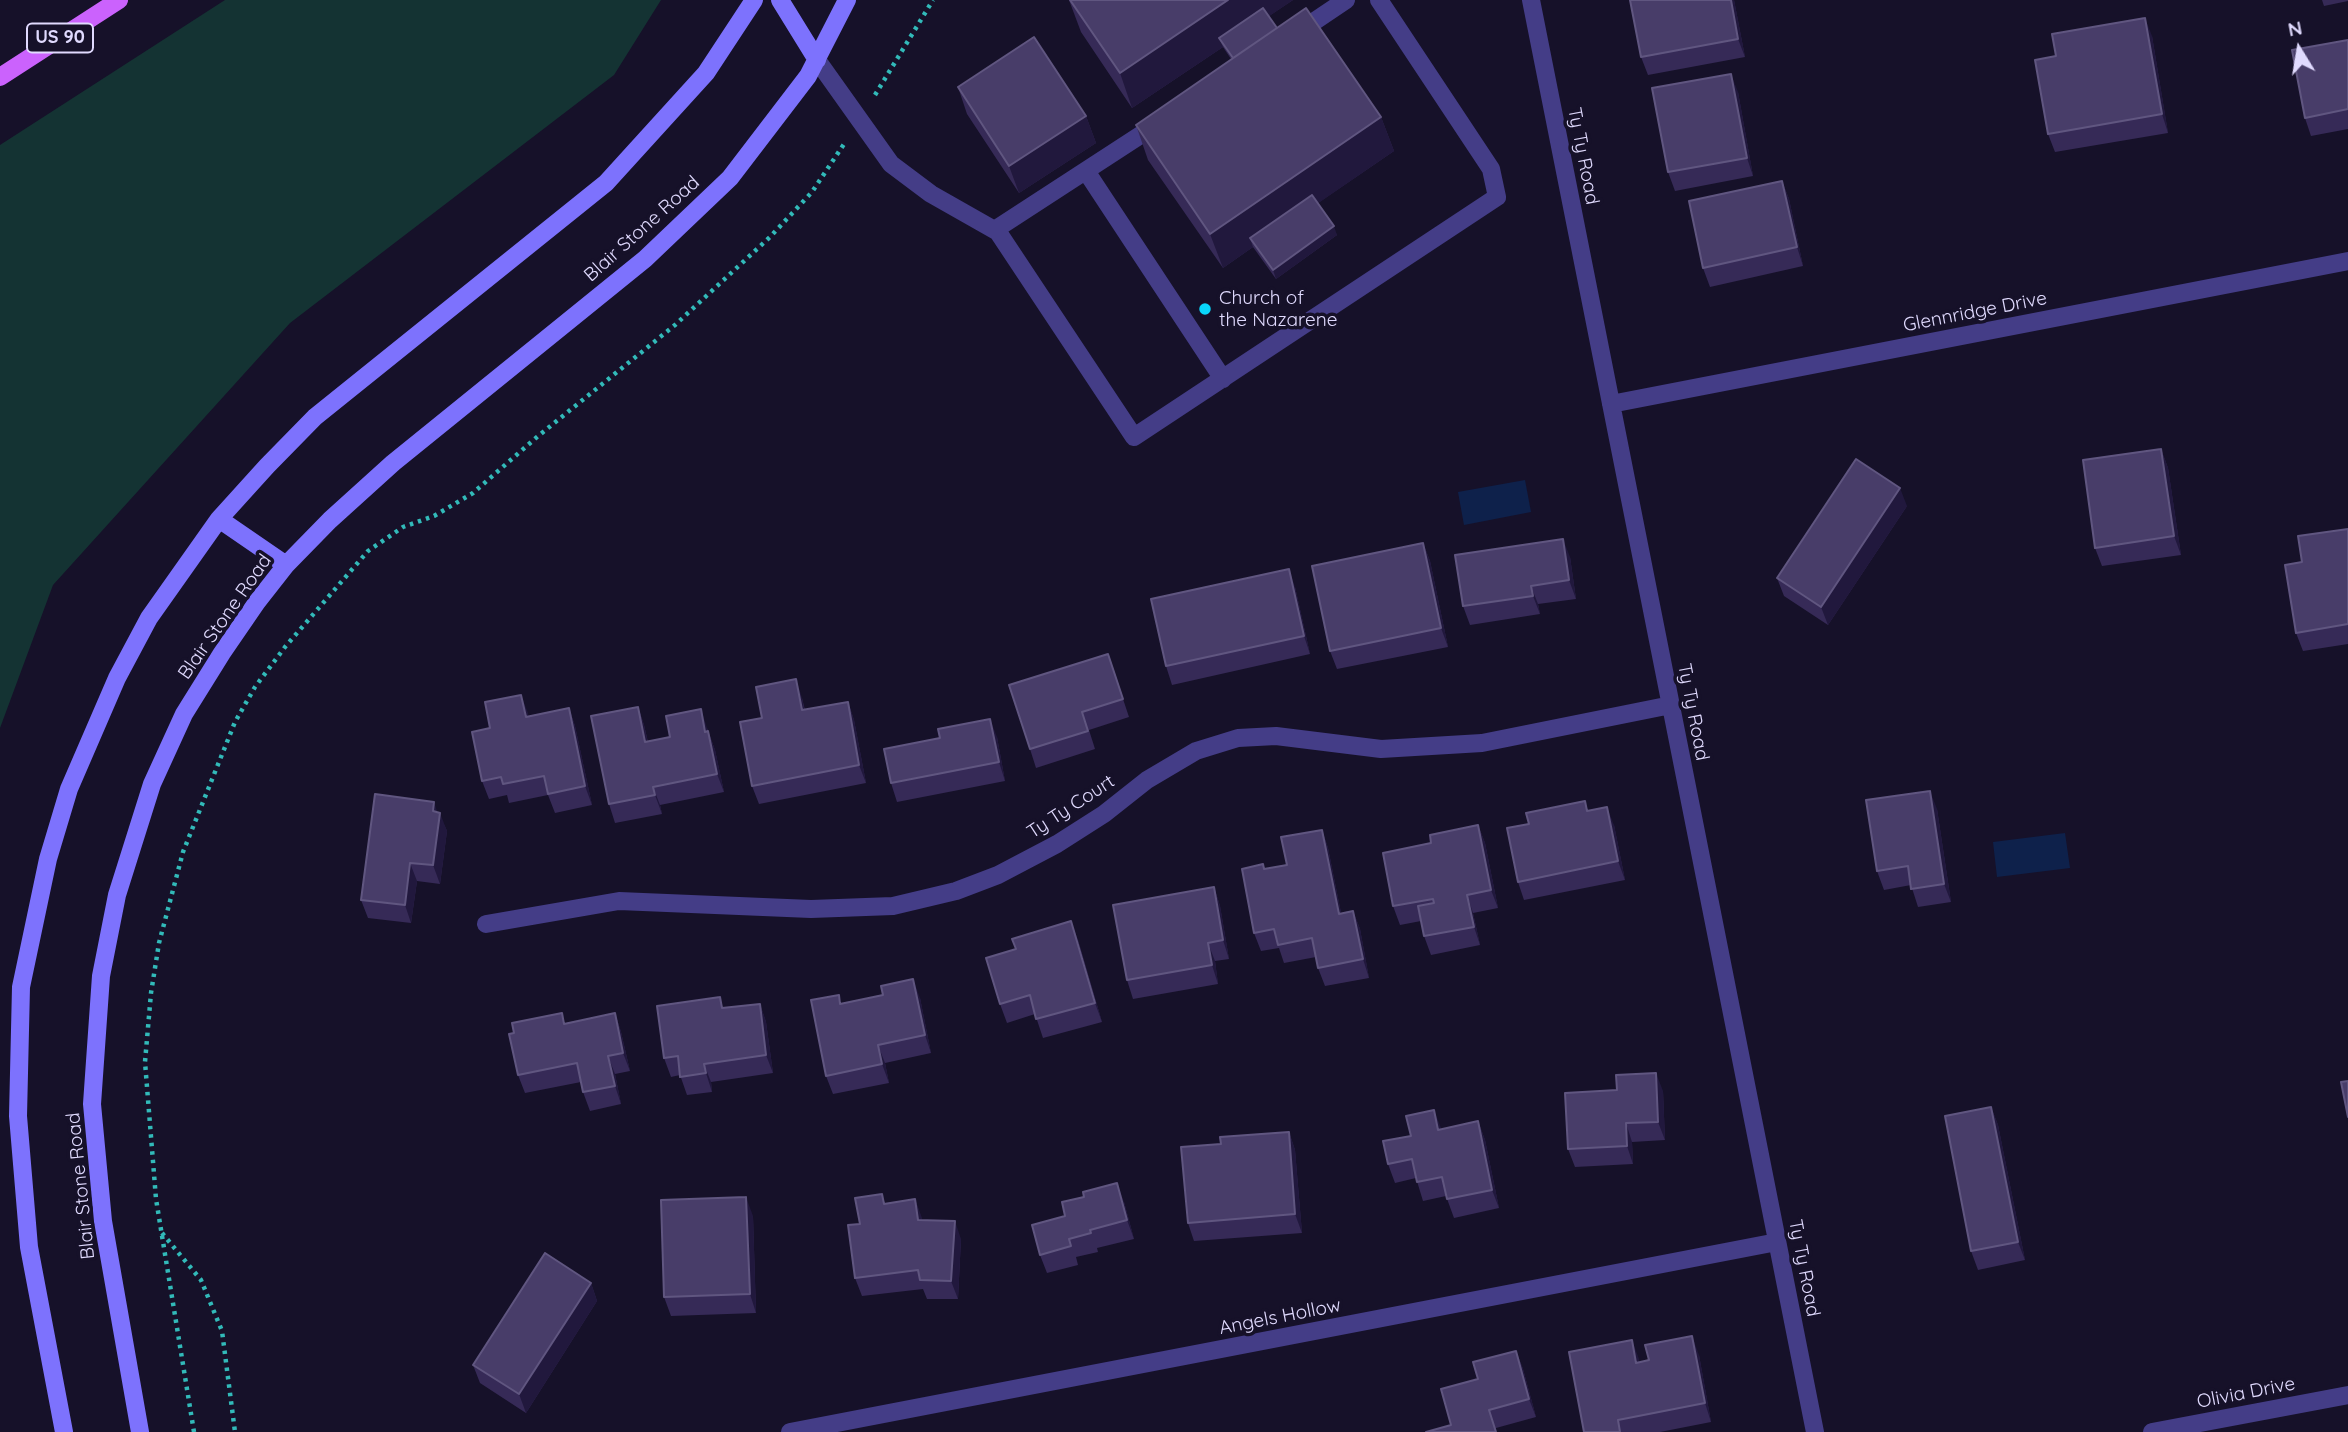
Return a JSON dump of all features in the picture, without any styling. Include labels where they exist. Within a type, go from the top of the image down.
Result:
[{"type":"main road","name":"US 90","points":[[0,77],[120,0]]},
{"type":"main road","points":[[64,1432],[29,1247],[18,1116],[21,987],[48,859],[74,776],[117,677],[149,618],[219,519],[315,417],[607,183],[706,73],[754,0]]},
{"type":"main road","points":[[780,0],[817,60]]},
{"type":"main road","name":"Blair Stone Road","points":[[140,1432],[103,1221],[92,1104],[101,976],[117,895],[152,784],[184,715],[257,602],[286,565],[330,520],[393,463],[645,259],[730,178],[817,60],[848,0]]},
{"type":"main road","points":[[219,519],[286,565]]},
{"type":"street","points":[[1284,41],[1346,0]]},
{"type":"street","points":[[817,60],[891,164],[931,194],[998,232],[1134,437],[1496,197],[1491,169],[1380,0]]},
{"type":"street","name":"Ty Ty Road","points":[[1531,0],[1815,1432]]},
{"type":"street","points":[[998,232],[996,229],[1179,110]]},
{"type":"street","points":[[1086,171],[1223,379]]},
{"type":"street","name":"Glennridge Drive","points":[[1611,404],[2348,261]]},
{"type":"street","name":"Ty Ty Court","points":[[486,924],[619,901],[811,909],[893,906],[956,891],[998,876],[1057,844],[1104,814],[1147,780],[1196,751],[1238,737],[1276,736],[1381,749],[1482,743],[1671,705]]},
{"type":"street","name":"Angels Hollow","points":[[790,1432],[1777,1242]]},
{"type":"street","name":"Olivia Drive","points":[[2152,1432],[2348,1395]]},
{"type":"path","points":[[880,86],[933,0]]},
{"type":"path","points":[[194,1432],[156,1199],[145,1062],[159,943],[183,852],[235,722],[255,687],[285,647],[368,551],[403,527],[434,516],[473,493],[537,437],[676,325],[770,237],[812,192],[840,150]]},
{"type":"path","points":[[161,1232],[201,1280],[222,1331],[235,1432]]},
{"type":"green space","points":[[225,0],[661,0],[614,75],[290,323],[53,585],[0,728],[0,145]]},
{"type":"water","points":[[1525,480],[1531,512],[1464,525],[1458,492]]},
{"type":"water","points":[[2065,833],[2070,868],[1997,877],[1993,842]]},
{"type":"building","points":[[1070,0],[1228,0],[1120,73]]},
{"type":"building","points":[[1630,0],[1731,0],[1738,39],[1641,57]]},
{"type":"building","points":[[1263,8],[1277,28],[1233,58],[1219,38]]},
{"type":"building","points":[[1306,8],[1381,117],[1210,234],[1136,125]]},
{"type":"building","points":[[2145,18],[2162,114],[2048,134],[2035,60],[2056,56],[2052,34]]},
{"type":"building","points":[[1034,37],[1086,116],[1009,166],[958,87]]},
{"type":"building","points":[[2348,40],[2348,109],[2305,118],[2292,50]]},
{"type":"building","points":[[1731,74],[1747,158],[1668,172],[1652,88]]},
{"type":"building","points":[[1782,181],[1797,247],[1703,268],[1689,201]]},
{"type":"building","points":[[1312,195],[1334,226],[1273,270],[1250,238]]},
{"type":"building","points":[[2161,449],[2174,536],[2095,548],[2083,460]]},
{"type":"building","points":[[1856,459],[1900,488],[1821,607],[1777,578]]},
{"type":"building","points":[[2348,529],[2348,624],[2296,633],[2285,565],[2302,562],[2298,536]]},
{"type":"building","points":[[1563,539],[1569,580],[1531,586],[1533,596],[1463,606],[1455,555]]},
{"type":"building","points":[[1423,543],[1441,628],[1330,651],[1312,566]]},
{"type":"building","points":[[1289,569],[1304,636],[1166,666],[1151,599]]},
{"type":"building","points":[[1108,654],[1123,699],[1082,712],[1088,731],[1030,749],[1009,685]]},
{"type":"building","points":[[796,679],[802,710],[848,702],[859,765],[752,786],[740,722],[762,718],[756,687]]},
{"type":"building","points":[[521,695],[526,717],[569,708],[585,786],[548,794],[544,776],[503,784],[501,777],[482,781],[472,732],[490,728],[485,702]]},
{"type":"building","points":[[638,707],[645,742],[670,737],[666,716],[701,709],[717,774],[653,787],[655,795],[609,804],[591,716]]},
{"type":"building","points":[[990,719],[999,762],[891,783],[884,749],[940,738],[938,729]]},
{"type":"building","points":[[1930,791],[1944,884],[1911,889],[1908,866],[1877,871],[1866,800]]},
{"type":"building","points":[[375,794],[434,802],[433,811],[440,813],[433,865],[410,863],[405,905],[361,900]]},
{"type":"building","points":[[1585,801],[1587,811],[1607,807],[1618,861],[1518,882],[1507,828],[1529,824],[1526,813]]},
{"type":"building","points":[[1478,825],[1491,890],[1467,895],[1474,927],[1424,936],[1418,906],[1434,903],[1433,899],[1393,906],[1383,853],[1431,843],[1430,835]]},
{"type":"building","points":[[1322,830],[1339,914],[1353,911],[1363,959],[1318,968],[1312,938],[1278,945],[1274,929],[1254,933],[1242,869],[1263,864],[1264,869],[1287,865],[1281,837]]},
{"type":"building","points":[[1214,887],[1223,940],[1208,943],[1212,965],[1127,980],[1113,905]]},
{"type":"building","points":[[1071,921],[1095,1003],[1036,1019],[1030,995],[1000,1004],[986,958],[1016,949],[1012,939]]},
{"type":"building","points":[[913,979],[925,1035],[878,1045],[882,1064],[826,1076],[811,1000],[839,995],[840,1004],[883,995],[881,986]]},
{"type":"building","points":[[720,997],[722,1008],[760,1004],[766,1055],[704,1064],[706,1073],[680,1077],[678,1056],[664,1058],[657,1006]]},
{"type":"building","points":[[562,1013],[564,1024],[615,1013],[623,1053],[608,1056],[615,1086],[583,1092],[577,1063],[518,1075],[509,1034],[514,1033],[512,1023]]},
{"type":"building","points":[[1656,1073],[1658,1122],[1626,1123],[1627,1146],[1568,1149],[1565,1093],[1617,1090],[1616,1075]]},
{"type":"building","points":[[2348,1081],[2348,1117],[2341,1082]]},
{"type":"building","points":[[1991,1107],[2018,1242],[1971,1251],[1945,1116]]},
{"type":"building","points":[[1434,1110],[1438,1130],[1478,1121],[1492,1190],[1447,1199],[1442,1177],[1417,1182],[1412,1159],[1388,1164],[1383,1141],[1411,1136],[1406,1116]]},
{"type":"building","points":[[1289,1132],[1295,1214],[1188,1223],[1181,1147],[1221,1144],[1220,1137]]},
{"type":"building","points":[[1117,1183],[1127,1220],[1090,1230],[1091,1233],[1069,1239],[1071,1246],[1040,1255],[1032,1225],[1065,1216],[1062,1202],[1084,1197],[1083,1192]]},
{"type":"building","points":[[882,1194],[884,1204],[915,1199],[918,1220],[955,1221],[951,1281],[920,1280],[918,1270],[855,1278],[848,1225],[860,1224],[855,1198]]},
{"type":"building","points":[[746,1197],[750,1294],[664,1297],[661,1200]]},
{"type":"building","points":[[545,1253],[591,1283],[519,1394],[473,1365]]},
{"type":"building","points":[[1692,1336],[1705,1403],[1618,1420],[1620,1432],[1584,1432],[1569,1352],[1632,1340],[1636,1363],[1649,1360],[1645,1345]]},
{"type":"building","points":[[1516,1351],[1529,1399],[1489,1410],[1496,1432],[1426,1432],[1451,1425],[1441,1389],[1478,1379],[1473,1362]]},
{"type":"place","name":"Church of the Nazarene","points":[[1205,309]]}]
